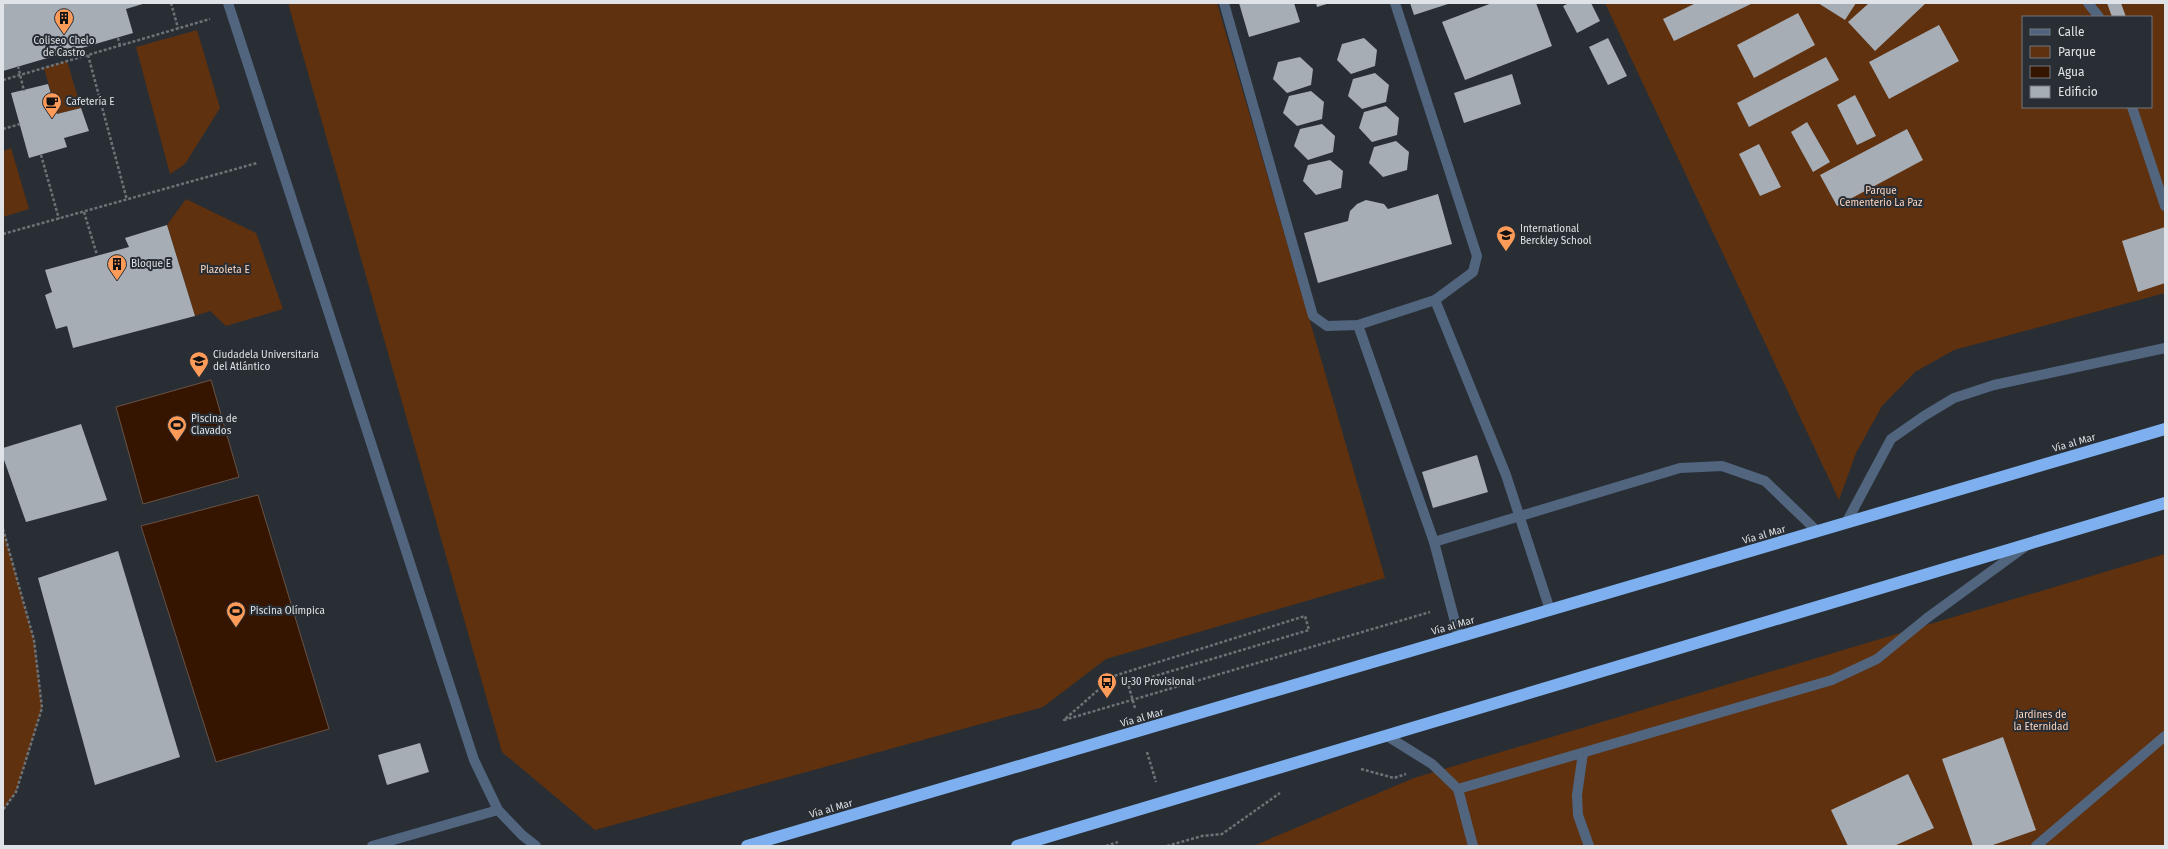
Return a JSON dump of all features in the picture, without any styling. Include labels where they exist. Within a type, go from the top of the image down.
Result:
[{"type":"highway","name":"Vía al Mar","points":[[747,846],[2165,429]]},
{"type":"highway","points":[[1017,846],[2165,503]]},
{"type":"lane","points":[[228,3],[474,760],[498,810],[522,836],[536,846]]},
{"type":"lane","points":[[1224,3],[1313,316],[1327,326],[1358,325],[1435,300],[1474,272],[1477,256],[1395,3]]},
{"type":"lane","points":[[2088,3],[2098,16]]},
{"type":"lane","points":[[2132,108],[2165,206]]},
{"type":"lane","points":[[1435,300],[1506,475],[1550,610]]},
{"type":"lane","points":[[1358,325],[1434,542],[1459,637]]},
{"type":"lane","points":[[1846,523],[1891,439],[1924,416],[1954,398],[1994,385],[2165,348]]},
{"type":"lane","points":[[1434,542],[1680,468],[1722,466],[1765,481],[1817,532]]},
{"type":"lane","points":[[1458,789],[1832,680],[1870,662],[1927,618],[2029,544]]},
{"type":"lane","points":[[1387,736],[1432,764],[1458,789],[1473,846]]},
{"type":"lane","points":[[2036,846],[2165,736]]},
{"type":"lane","points":[[1583,753],[1577,795],[1578,815],[1589,846]]},
{"type":"lane","points":[[372,846],[498,810]]},
{"type":"path","points":[[171,3],[178,28]]},
{"type":"path","points":[[3,80],[231,13]]},
{"type":"path","points":[[118,38],[120,46]]},
{"type":"path","points":[[88,55],[127,200]]},
{"type":"path","points":[[18,66],[24,91]]},
{"type":"path","points":[[3,129],[20,124]]},
{"type":"path","points":[[41,155],[59,219]]},
{"type":"path","points":[[3,234],[278,158]]},
{"type":"path","points":[[84,212],[97,256]]},
{"type":"path","points":[[3,529],[34,640],[42,708],[16,792],[3,810]]},
{"type":"path","points":[[1136,714],[1128,684],[1309,630],[1305,616],[1114,676],[1064,720],[1450,606]]},
{"type":"path","points":[[1147,751],[1158,789]]},
{"type":"path","points":[[1358,768],[1394,778],[1432,764]]},
{"type":"path","points":[[1167,846],[1202,836],[1222,834],[1281,793]]},
{"type":"green space","points":[[288,3],[1217,3],[1385,578],[1106,659],[1043,707],[595,830],[502,752]]},
{"type":"green space","name":"Parque Cementerio La Paz","points":[[1605,3],[2165,3],[2165,293],[1954,350],[1915,372],[1882,406],[1856,453],[1839,500]]},
{"type":"green space","points":[[197,30],[220,108],[185,164],[170,174],[136,47]]},
{"type":"green space","points":[[67,61],[81,108],[57,114],[44,68]]},
{"type":"green space","points":[[11,148],[29,209],[3,217],[3,151]]},
{"type":"green space","name":"Plazoleta E","points":[[186,199],[256,233],[283,309],[226,326],[210,311],[195,316],[167,225]]},
{"type":"green space","points":[[3,529],[34,640],[42,708],[16,792],[3,810]]},
{"type":"green space","name":"Jardines de la Eternidad","points":[[2165,554],[2165,846],[1253,846],[1414,778]]},
{"type":"water","name":"Piscina de Clavados","points":[[211,380],[239,477],[143,504],[116,407]]},
{"type":"water","name":"Piscina Olímpica","points":[[258,495],[329,729],[216,762],[141,526]]},
{"type":"building","name":"Coliseo Chelo de Castro","points":[[3,3],[146,3],[126,9],[133,33],[3,71]]},
{"type":"building","points":[[1239,3],[1294,3],[1300,22],[1249,37]]},
{"type":"building","points":[[1316,3],[1330,3],[1317,7]]},
{"type":"building","points":[[1410,3],[1451,3],[1414,15]]},
{"type":"building","points":[[1492,3],[1536,3],[1552,46],[1465,80],[1442,22]]},
{"type":"building","points":[[1569,3],[1591,3],[1600,21],[1577,33],[1563,6]]},
{"type":"building","points":[[1696,3],[1753,3],[1674,41],[1663,19]]},
{"type":"building","points":[[1818,3],[1856,3],[1845,20]]},
{"type":"building","points":[[1869,3],[1926,3],[1875,51],[1848,22]]},
{"type":"building","points":[[2107,3],[2121,3],[2126,16],[2112,16]]},
{"type":"building","points":[[1798,13],[1815,45],[1754,78],[1737,45]]},
{"type":"building","points":[[1939,25],[1959,61],[1889,99],[1869,62]]},
{"type":"building","points":[[1364,38],[1377,50],[1375,66],[1351,74],[1337,60],[1342,44]]},
{"type":"building","points":[[1608,38],[1627,76],[1608,85],[1589,47]]},
{"type":"building","points":[[1300,57],[1313,69],[1311,85],[1287,93],[1273,79],[1278,62]]},
{"type":"building","points":[[1826,57],[1839,80],[1749,127],[1737,103]]},
{"type":"building","points":[[1375,73],[1389,85],[1386,102],[1362,109],[1348,96],[1353,79]]},
{"type":"building","points":[[1512,74],[1521,104],[1464,123],[1454,93]]},
{"type":"building","name":"Cafetería E","points":[[48,84],[57,114],[81,108],[89,131],[64,138],[67,147],[29,158],[11,93]]},
{"type":"building","points":[[1311,91],[1324,102],[1322,119],[1297,126],[1283,113],[1289,96]]},
{"type":"building","points":[[1855,95],[1876,136],[1857,145],[1837,105]]},
{"type":"building","points":[[1386,106],[1399,118],[1397,135],[1372,142],[1359,128],[1364,112]]},
{"type":"building","points":[[1807,122],[1830,162],[1813,172],[1791,132]]},
{"type":"building","points":[[1322,124],[1335,136],[1333,152],[1308,160],[1294,146],[1300,129]]},
{"type":"building","points":[[1907,129],[1923,160],[1837,206],[1820,175]]},
{"type":"building","points":[[1396,141],[1409,152],[1407,170],[1383,177],[1369,163],[1374,147]]},
{"type":"building","points":[[1759,144],[1781,187],[1760,196],[1739,154]]},
{"type":"building","points":[[1330,160],[1343,171],[1341,188],[1316,195],[1303,181],[1308,165]]},
{"type":"building","points":[[1438,194],[1452,244],[1318,283],[1304,233],[1348,221],[1350,211],[1357,204],[1366,200],[1384,204],[1388,209]]},
{"type":"building","name":"Bloque E","points":[[167,225],[195,316],[73,348],[67,326],[56,329],[45,295],[52,292],[45,270],[129,247],[125,238]]},
{"type":"building","points":[[2165,227],[2165,283],[2138,292],[2122,241]]},
{"type":"building","points":[[81,424],[107,500],[26,522],[3,457],[3,448]]},
{"type":"building","points":[[1477,455],[1488,492],[1433,508],[1422,472]]},
{"type":"building","points":[[118,551],[180,757],[95,785],[38,578]]},
{"type":"building","points":[[2003,737],[2036,830],[1990,846],[1973,846],[1942,759]]},
{"type":"building","points":[[420,743],[429,772],[387,785],[378,755]]},
{"type":"building","points":[[1908,774],[1934,828],[1894,846],[1848,846],[1831,810]]},
{"type":"place","name":"Coliseo Chelo de Castro","points":[[64,35]]},
{"type":"place","name":"Cafetería E","points":[[52,119]]},
{"type":"place","name":"International Berckley School","points":[[1506,252]]},
{"type":"place","name":"Bloque E","points":[[117,281]]},
{"type":"place","name":"Ciudadela Universitaria del Atlántico","points":[[199,378]]},
{"type":"place","name":"Piscina de Clavados","points":[[177,442]]},
{"type":"place","name":"Piscina Olímpica","points":[[236,628]]},
{"type":"place","name":"U-30 Provisional","points":[[1107,699]]}]
